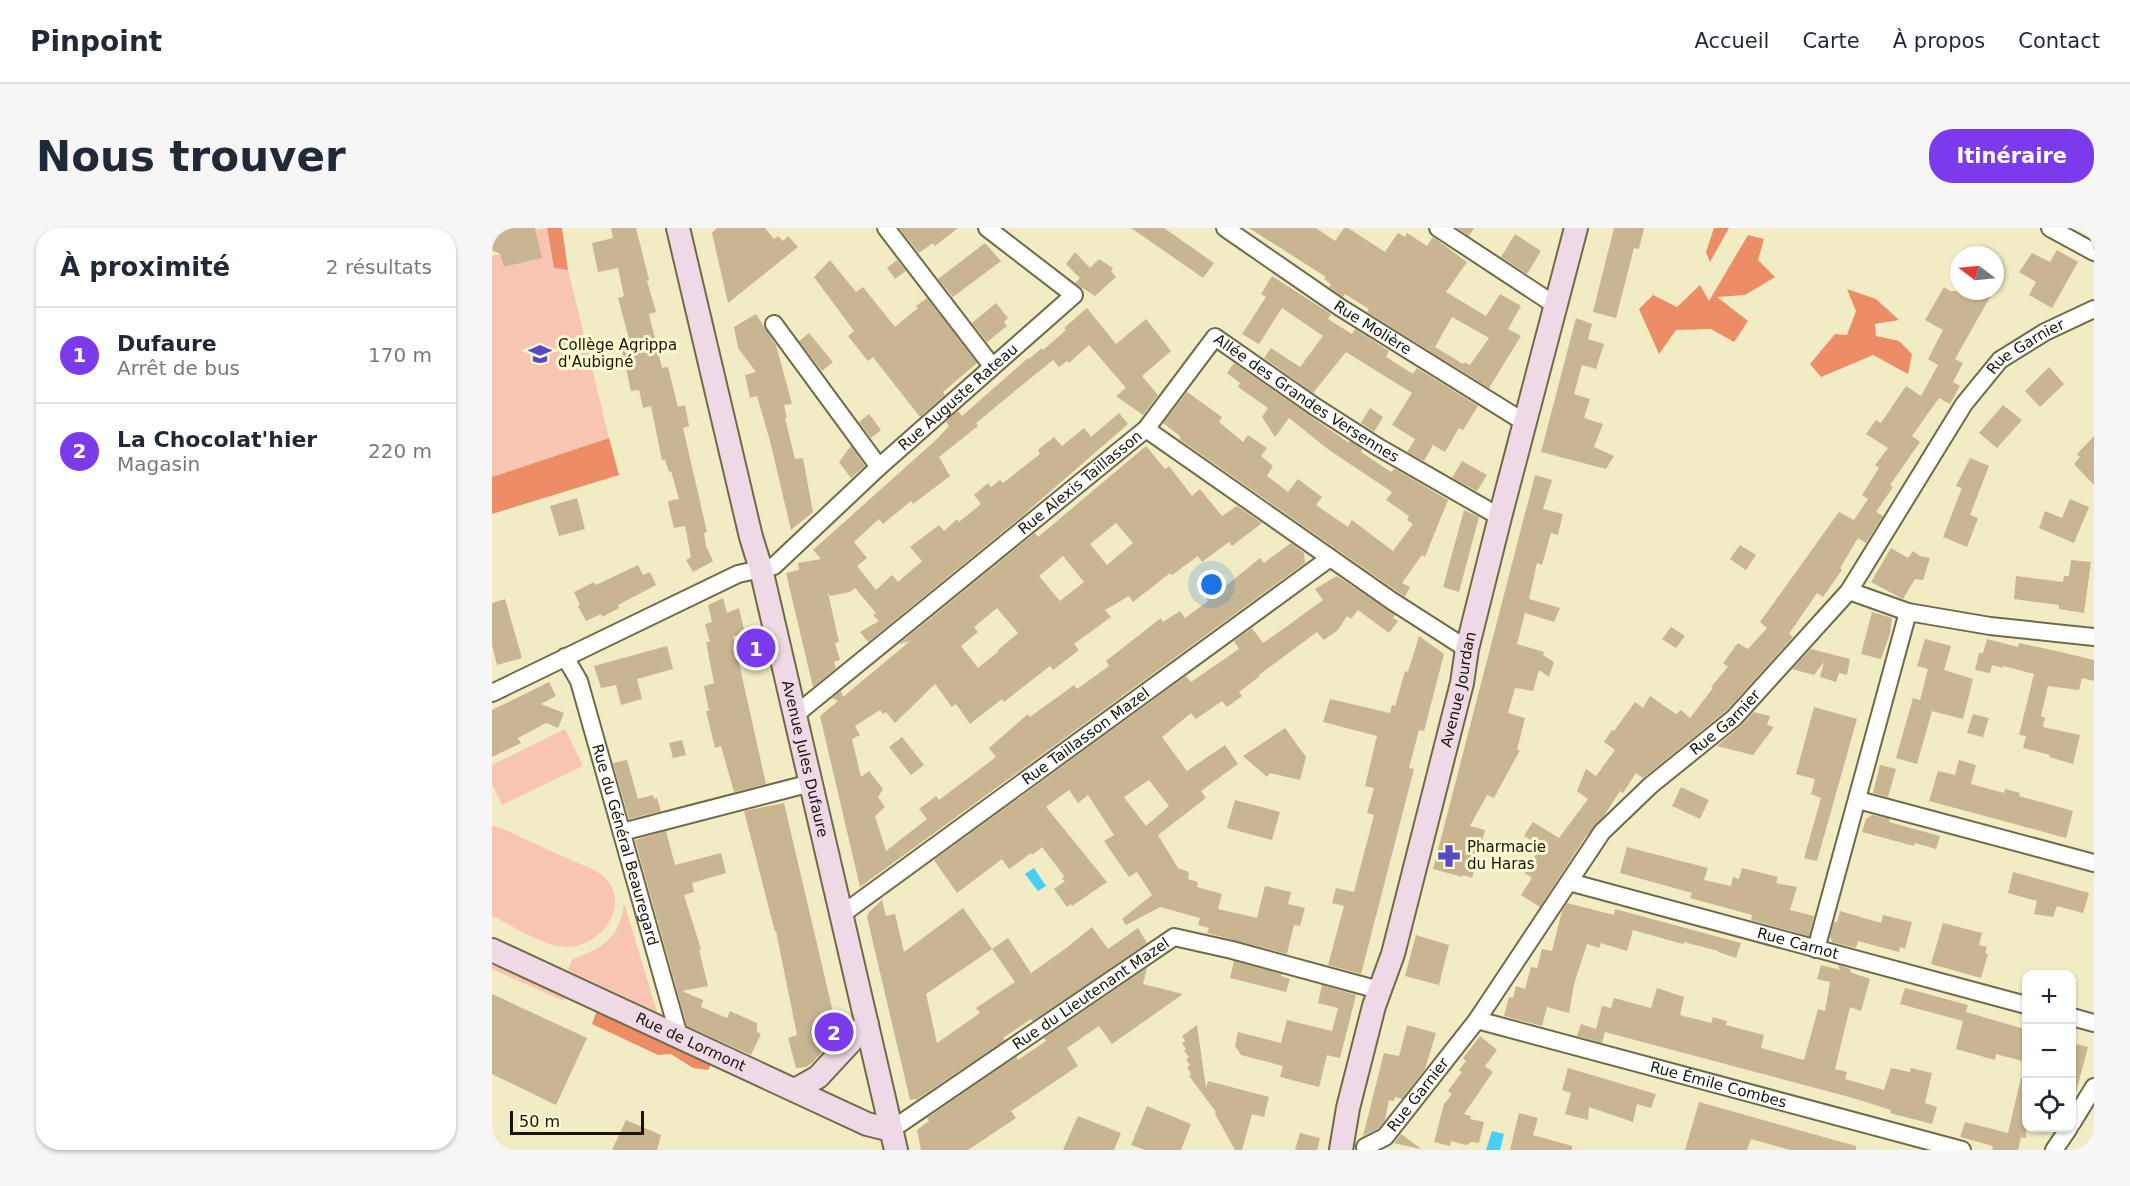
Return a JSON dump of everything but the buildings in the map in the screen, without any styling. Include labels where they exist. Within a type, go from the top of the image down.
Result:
[{"type":"main road","name":"Avenue Jules Dufaure","points":[[678,228],[751,537],[761,569],[894,1140]]},
{"type":"main road","name":"Avenue Jourdan","points":[[1342,1146],[1348,1108],[1379,990],[1393,954],[1410,889],[1462,683],[1467,648],[1576,228]]},
{"type":"main road","name":"Rue de Lormont","points":[[492,950],[867,1124],[894,1140]]},
{"type":"main road","points":[[795,1090],[818,1077],[867,1024]]},
{"type":"street","points":[[886,228],[992,366]]},
{"type":"street","name":"Rue Auguste Rateau","points":[[492,693],[738,574],[774,566],[879,467],[1074,295],[987,228]]},
{"type":"street","name":"Rue Molière","points":[[1225,228],[1341,308],[1524,422]]},
{"type":"street","points":[[1438,228],[1555,305]]},
{"type":"street","points":[[2050,228],[2094,252]]},
{"type":"street","name":"Rue Garnier","points":[[1371,1148],[1385,1137],[1477,1020],[1602,832],[1651,785],[1734,718],[1849,591],[1964,404],[2000,360],[2045,332],[2094,309]]},
{"type":"street","points":[[774,324],[879,467]]},
{"type":"street","name":"Allée des Grandes Versennes","points":[[1146,429],[1215,337],[1314,406],[1378,447],[1500,517]]},
{"type":"street","name":"Rue Alexis Taillasson","points":[[795,715],[1146,429],[1392,601],[1467,648]]},
{"type":"street","name":"Rue Taillasson Mazel","points":[[842,915],[1330,558]]},
{"type":"street","points":[[1849,591],[1908,612],[1990,626],[2094,637]]},
{"type":"street","points":[[1816,949],[1908,612]]},
{"type":"street","name":"Rue du Général Beauregard","points":[[565,657],[579,681],[679,1036]]},
{"type":"street","points":[[622,832],[811,783]]},
{"type":"street","points":[[1858,800],[2094,863]]},
{"type":"street","name":"Rue Carnot","points":[[1569,882],[2022,1004]]},
{"type":"street","name":"Rue du Lieutenant Mazel","points":[[894,1140],[1174,937],[1232,950],[1379,990]]},
{"type":"street","points":[[2076,1018],[2094,1023]]},
{"type":"street","name":"Rue Émile Combes","points":[[1477,1020],[1962,1150]]},
{"type":"street","points":[[2076,1116],[2094,1087]]},
{"type":"street","points":[[2054,1150],[2066,1132]]},
{"type":"street","points":[[1342,1146],[1371,1148]]},
{"type":"shaded area","name":"Collège Agrippa d'Aubigné","points":[[547,228],[554,268],[568,270],[609,438],[492,477],[492,256],[500,254],[504,267],[541,258],[535,230]]},
{"type":"shaded area","points":[[547,228],[562,228],[568,270],[554,268]]},
{"type":"shaded area","points":[[1714,228],[1729,228],[1710,262],[1706,252]]},
{"type":"shaded area","points":[[1748,235],[1764,239],[1758,260],[1775,277],[1745,295],[1717,297],[1748,321],[1734,342],[1711,329],[1676,330],[1659,354],[1639,309],[1653,295],[1677,307],[1700,285],[1709,301]]},
{"type":"shaded area","points":[[1847,289],[1876,299],[1899,320],[1875,324],[1876,336],[1899,341],[1912,354],[1908,374],[1873,355],[1821,377],[1810,364],[1835,334],[1847,335],[1856,311]]},
{"type":"shaded area","points":[[609,438],[619,475],[492,514],[492,477]]},
{"type":"shaded area","points":[[565,729],[583,766],[502,805],[492,784],[492,765]]},
{"type":"shaded area","points":[[492,826],[501,828],[602,875],[611,886],[615,898],[614,910],[609,922],[601,932],[578,946],[555,946],[492,916]]},
{"type":"shaded area","points":[[624,903],[657,1012],[568,970],[572,960],[601,946],[614,933],[619,925]]},
{"type":"shaded area","points":[[492,962],[565,995],[564,1001],[492,969]]},
{"type":"shaded area","points":[[597,1010],[711,1065],[708,1070],[693,1068],[671,1054],[658,1055],[592,1024]]},
{"type":"water","points":[[1034,868],[1046,886],[1038,891],[1025,874]]},
{"type":"water","points":[[1492,1131],[1504,1134],[1500,1150],[1486,1150]]},
{"type":"place","name":"Collège Agrippa d'Aubigné","points":[[540,354]]},
{"type":"place","name":"Dufaure","points":[[756,648]]},
{"type":"place","name":"Pharmacie du Haras","points":[[1449,856]]},
{"type":"place","name":"La Chocolat'hier","points":[[834,1032]]}]
